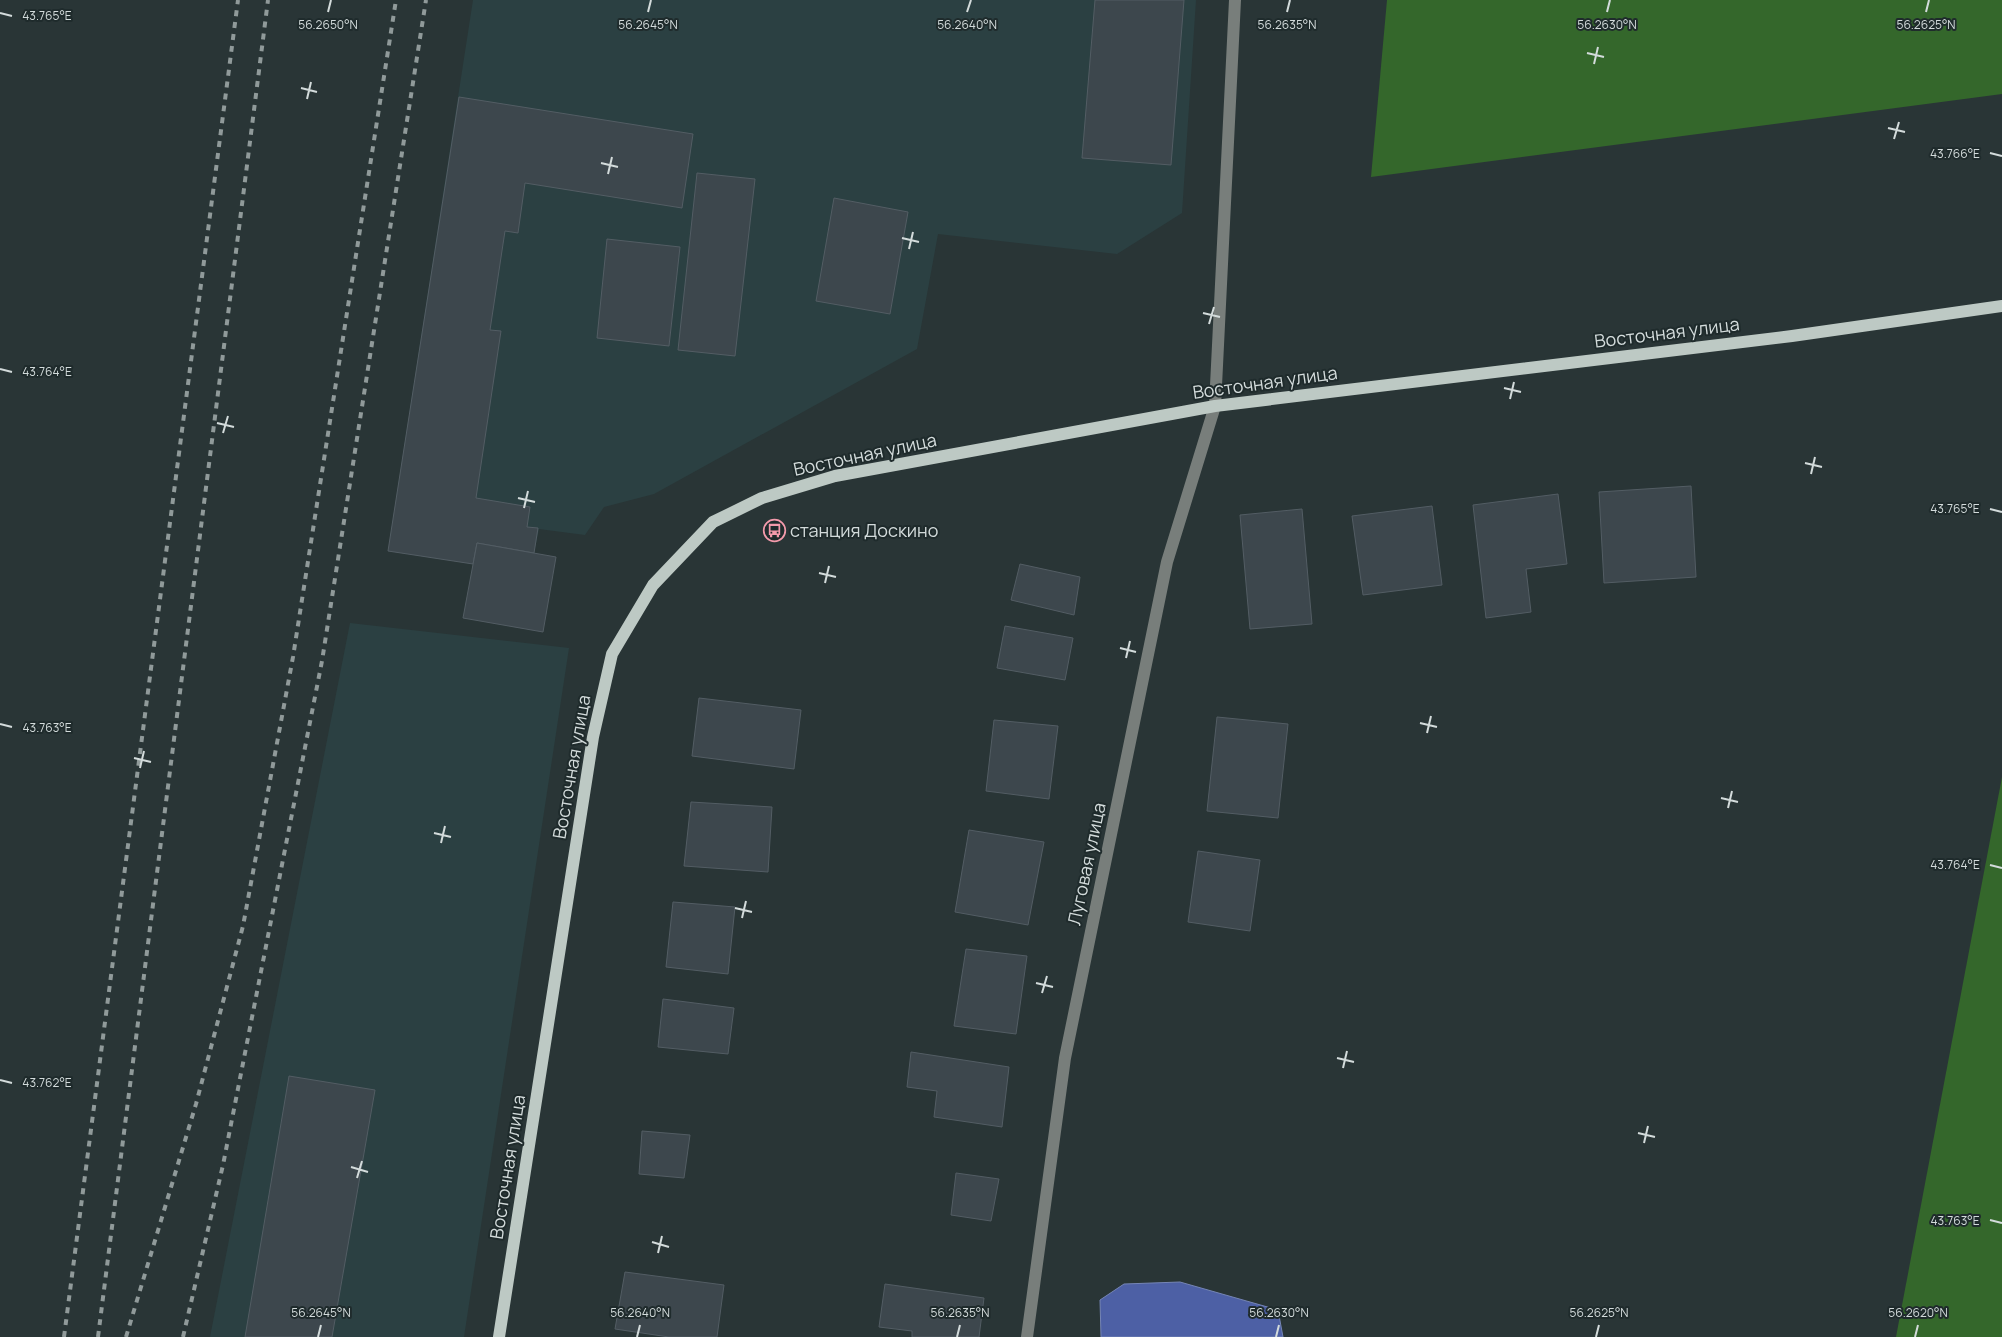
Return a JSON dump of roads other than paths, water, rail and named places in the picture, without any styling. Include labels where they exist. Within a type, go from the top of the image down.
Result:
[{"type":"main road","name":"Восточная улица","points":[[499,1337],[593,737],[612,654],[653,585],[713,522],[762,498],[835,476],[1215,406],[1792,336],[2002,306]]},
{"type":"street","name":"Луговая улица","points":[[1027,1337],[1065,1058],[1166,562],[1215,406],[1235,0]]},
{"type":"water","points":[[1180,1282],[1278,1310],[1283,1337],[1101,1337],[1100,1300],[1124,1284]]},
{"type":"railway","points":[[64,1337],[238,0]]},
{"type":"railway","points":[[98,1337],[268,0]]},
{"type":"railway","points":[[126,1337],[196,1104],[243,926],[293,657],[396,0]]},
{"type":"railway","points":[[183,1337],[223,1165],[322,661],[426,0]]},
{"type":"place","name":"станция Доскино","points":[[774,531]]}]
